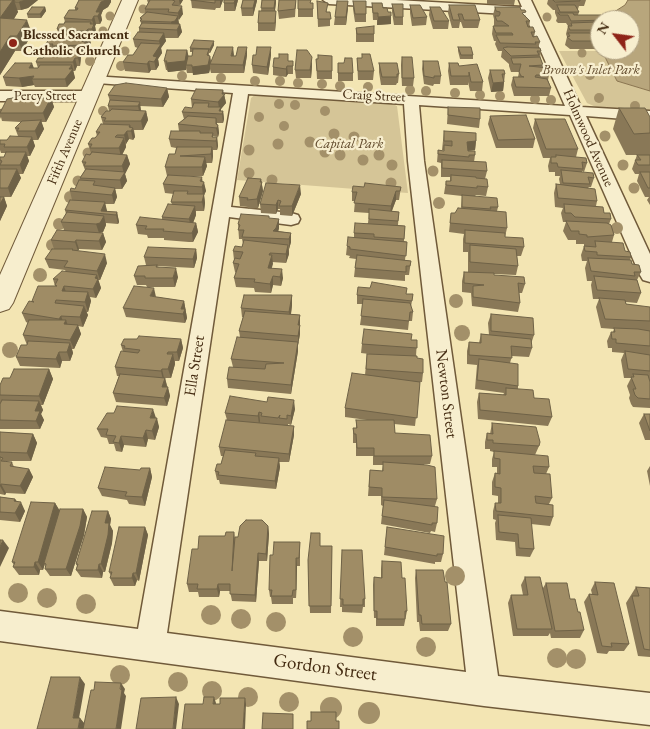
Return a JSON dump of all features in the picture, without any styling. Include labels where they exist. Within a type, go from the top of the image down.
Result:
[{"type":"street","name":"Fifth Avenue","points":[[0,303],[130,0]]},
{"type":"street","points":[[329,0],[528,6]]},
{"type":"street","name":"Holmwood Avenue","points":[[528,6],[650,275]]},
{"type":"street","name":"Craig Street","points":[[93,88],[241,88],[411,98],[650,116]]},
{"type":"street","name":"Percy Street","points":[[0,96],[93,88]]},
{"type":"street","name":"Ella Street","points":[[150,644],[241,88]]},
{"type":"street","name":"Newton Street","points":[[411,98],[416,162],[484,690]]},
{"type":"street","points":[[221,211],[291,219]]},
{"type":"street","name":"Gordon Street","points":[[0,626],[150,644],[484,690],[650,709]]},
{"type":"green space","name":"Brown's Inlet Park","points":[[559,51],[590,51],[590,60],[606,60],[617,81],[650,91],[650,111],[596,107],[587,103]]},
{"type":"green space","name":"Capital Park","points":[[256,94],[390,103],[397,106],[408,193],[237,180],[251,98]]},
{"type":"shaded area","points":[[628,0],[650,0],[650,91],[617,81],[606,60],[640,60],[640,10],[617,10],[625,5]]},
{"type":"building","points":[[0,0],[13,0],[0,18]]},
{"type":"building","points":[[14,0],[26,0],[15,2]]},
{"type":"building","points":[[79,0],[106,0],[101,2],[96,12],[100,12],[98,16],[94,16],[92,20],[64,18],[69,10],[77,10],[78,8],[75,8]]},
{"type":"building","points":[[150,0],[172,0],[175,1],[172,5],[182,6],[178,13],[168,12],[169,9],[145,9]]},
{"type":"building","points":[[191,0],[215,0],[215,3]]},
{"type":"building","points":[[224,0],[235,0],[234,3],[224,3]]},
{"type":"building","points":[[243,0],[255,0],[253,8],[241,8]]},
{"type":"building","points":[[262,0],[275,0],[274,8],[261,8]]},
{"type":"building","points":[[279,0],[296,0],[295,9],[278,11]]},
{"type":"building","points":[[298,0],[311,0],[310,3],[313,3],[313,9],[298,9]]},
{"type":"building","points":[[553,0],[580,0],[580,1],[555,2]]},
{"type":"building","points":[[317,1],[328,3],[326,12],[330,12],[331,19],[318,19]]},
{"type":"building","points":[[337,1],[348,1],[346,17],[335,17]]},
{"type":"building","points":[[353,1],[366,1],[366,14],[355,14]]},
{"type":"building","points":[[372,3],[382,3],[383,8],[387,8],[388,12],[391,12],[391,16],[378,17],[378,13],[373,13]]},
{"type":"building","points":[[392,4],[403,4],[403,17],[395,17]]},
{"type":"building","points":[[410,5],[420,5],[427,17],[413,18]]},
{"type":"building","points":[[449,5],[475,5],[480,20],[464,20],[462,14],[458,14],[460,20],[453,20]]},
{"type":"building","points":[[557,5],[575,5],[579,12],[560,12]]},
{"type":"building","points":[[32,7],[45,7],[40,14],[27,14]]},
{"type":"building","points":[[430,7],[440,7],[449,21],[434,21]]},
{"type":"building","points":[[495,7],[520,7],[521,10],[525,10],[526,12],[522,13],[530,21],[526,21],[528,27],[533,27],[535,32],[531,32],[533,37],[537,36],[540,42],[535,42],[536,44],[500,43],[496,35],[513,35],[512,33],[496,33],[493,26],[509,26],[502,21],[497,21],[495,16],[499,16],[500,12],[496,11]]},
{"type":"building","points":[[259,11],[276,11],[275,23],[258,23]]},
{"type":"building","points":[[147,12],[178,16],[175,21],[171,22],[140,21],[142,19],[140,18]]},
{"type":"building","points":[[558,13],[590,15],[590,20],[571,21],[568,15],[560,15]]},
{"type":"building","points":[[0,18],[27,20],[17,36],[10,36],[0,52]]},
{"type":"building","points":[[65,22],[91,22],[90,24],[94,24],[92,29],[86,31],[60,31],[62,29],[57,29],[59,24],[64,24]]},
{"type":"building","points":[[590,22],[590,30],[570,30],[568,26],[572,26],[571,23]]},
{"type":"building","points":[[142,23],[180,24],[177,30],[139,28]]},
{"type":"building","points":[[374,26],[374,34],[357,34],[356,28]]},
{"type":"building","points":[[138,32],[164,33],[159,41],[133,39]]},
{"type":"building","points":[[568,33],[590,33],[590,41],[572,41],[567,37],[570,36]]},
{"type":"building","points":[[89,36],[82,41],[86,43],[85,45],[52,46],[53,44],[46,44],[50,37]]},
{"type":"building","points":[[194,40],[214,41],[210,49],[190,48]]},
{"type":"building","points":[[141,43],[161,44],[153,56],[157,57],[154,62],[149,61],[147,64],[123,62],[128,55],[133,55]]},
{"type":"building","points":[[217,47],[233,47],[231,56],[236,56],[238,47],[247,47],[243,65],[210,64]]},
{"type":"building","points":[[257,47],[271,47],[267,67],[252,65],[253,55],[256,55]]},
{"type":"building","points":[[458,47],[471,47],[473,55],[461,55]]},
{"type":"building","points":[[503,48],[540,48],[541,51],[537,51],[539,55],[511,56]]},
{"type":"building","points":[[48,49],[79,49],[78,58],[75,58],[73,62],[36,62],[38,58],[43,58]]},
{"type":"building","points":[[193,49],[209,49],[207,55],[210,56],[208,65],[192,67],[192,65],[186,65],[188,56],[192,56]]},
{"type":"building","points":[[167,50],[187,50],[185,61],[166,63],[167,61],[164,61]]},
{"type":"building","points":[[297,50],[307,50],[312,57],[310,70],[295,70]]},
{"type":"building","points":[[279,54],[288,54],[288,61],[293,61],[293,66],[287,66],[286,69],[273,67],[274,58],[279,58]]},
{"type":"building","points":[[362,54],[370,54],[374,71],[358,71],[357,58],[362,58]]},
{"type":"building","points":[[318,55],[332,56],[332,71],[317,71],[316,59],[318,59]]},
{"type":"building","points":[[402,57],[412,57],[414,78],[402,78]]},
{"type":"building","points":[[540,57],[543,65],[529,66],[548,68],[549,75],[536,75],[535,77],[547,79],[551,88],[516,87],[513,77],[524,77],[519,72],[521,64],[513,64],[511,58]]},
{"type":"building","points":[[345,58],[352,58],[353,73],[338,73],[338,63],[344,63]]},
{"type":"building","points":[[423,61],[438,61],[441,76],[434,76],[434,78],[424,76]]},
{"type":"building","points":[[15,63],[32,63],[29,68],[38,68],[40,65],[72,65],[69,69],[73,69],[65,79],[32,79],[34,76],[19,78],[3,77]]},
{"type":"building","points":[[379,63],[397,63],[399,74],[397,74],[397,77],[382,77]]},
{"type":"building","points":[[449,63],[458,63],[459,66],[477,64],[483,82],[471,82],[469,72],[469,76],[451,76]]},
{"type":"building","points":[[490,70],[504,70],[505,74],[502,74],[504,82],[493,83]]},
{"type":"building","points":[[126,83],[167,88],[161,99],[108,95],[115,85]]},
{"type":"building","points":[[196,89],[223,90],[222,94],[225,94],[218,102],[191,99]]},
{"type":"building","points":[[51,98],[43,113],[0,113],[7,99]]},
{"type":"building","points":[[110,100],[140,102],[138,106],[108,106]]},
{"type":"building","points":[[194,103],[209,103],[208,107],[221,107],[219,111],[223,111],[222,114],[182,112],[185,107],[192,108]]},
{"type":"building","points":[[448,107],[480,108],[480,119],[448,115]]},
{"type":"building","points":[[619,108],[645,108],[650,117],[650,133],[634,134]]},
{"type":"building","points":[[112,109],[146,111],[141,121],[104,121],[106,118],[101,117],[106,111]]},
{"type":"building","points":[[526,115],[535,139],[498,140],[490,116]]},
{"type":"building","points":[[188,116],[216,118],[217,128],[178,124]]},
{"type":"building","points":[[535,119],[565,119],[578,149],[546,149]]},
{"type":"building","points":[[41,120],[35,131],[17,131],[19,128],[15,128],[22,121]]},
{"type":"building","points":[[101,124],[130,125],[129,127],[133,128],[124,135],[117,135],[115,137],[124,138],[119,148],[90,148],[92,144],[88,144],[100,132],[96,132]]},
{"type":"building","points":[[171,131],[200,131],[200,133],[213,133],[212,137],[217,137],[216,141],[169,139]]},
{"type":"building","points":[[444,131],[476,133],[476,141],[467,142],[468,151],[475,151],[475,155],[469,155],[469,157],[438,154],[438,150],[444,151],[444,145],[452,146],[452,141],[444,141]]},
{"type":"building","points":[[10,136],[32,137],[27,147],[4,147],[5,144],[0,144],[0,140],[7,140]]},
{"type":"building","points":[[177,147],[212,147],[211,154],[180,156],[205,157],[202,167],[165,167],[169,154],[175,154]]},
{"type":"building","points":[[6,152],[26,152],[20,165],[0,165],[2,161],[0,157],[4,157]]},
{"type":"building","points":[[92,152],[127,155],[122,166],[84,166],[86,162],[82,162],[86,154],[90,155]]},
{"type":"building","points":[[556,155],[586,158],[587,163],[582,162],[583,169],[558,167],[557,163],[551,163],[551,157],[556,157]]},
{"type":"building","points":[[637,155],[650,155],[650,165],[638,165],[635,160],[641,160]]},
{"type":"building","points":[[442,160],[486,162],[487,171],[442,168]]},
{"type":"building","points":[[0,169],[17,169],[8,188],[0,188]]},
{"type":"building","points":[[86,169],[125,172],[120,180],[80,178]]},
{"type":"building","points":[[561,170],[593,173],[594,178],[588,177],[590,184],[563,183]]},
{"type":"building","points":[[640,172],[650,172],[650,188],[648,188]]},
{"type":"building","points":[[168,175],[202,177],[200,181],[204,182],[202,187],[163,184]]},
{"type":"building","points":[[451,175],[487,179],[488,187],[477,186],[477,188],[446,185],[446,181],[451,181]]},
{"type":"building","points":[[248,178],[261,179],[260,182],[262,182],[257,199],[247,200],[248,198],[239,197]]},
{"type":"building","points":[[79,180],[95,181],[93,185],[115,188],[112,195],[70,191],[71,188],[75,189]]},
{"type":"building","points":[[266,183],[300,185],[292,206],[279,206],[281,201],[278,200],[276,205],[260,204]]},
{"type":"building","points":[[365,183],[401,187],[400,191],[396,191],[391,206],[354,203],[357,192],[352,192],[353,186],[364,187]]},
{"type":"building","points":[[556,184],[595,189],[597,201],[558,198]]},
{"type":"building","points":[[174,191],[188,191],[187,194],[204,194],[202,202],[171,202]]},
{"type":"building","points":[[462,195],[497,198],[498,207],[490,207],[491,209],[462,207]]},
{"type":"building","points":[[70,200],[105,202],[101,211],[117,212],[116,215],[65,210]]},
{"type":"building","points":[[168,204],[195,206],[189,219],[162,217]]},
{"type":"building","points":[[564,204],[603,207],[604,213],[610,213],[611,219],[575,217],[571,213],[565,213]]},
{"type":"building","points":[[458,208],[506,212],[507,228],[450,223],[451,213],[455,213]]},
{"type":"building","points":[[369,209],[399,212],[398,221],[369,219]]},
{"type":"building","points":[[67,212],[104,216],[100,223],[96,224],[61,222]]},
{"type":"building","points":[[241,214],[269,216],[269,218],[279,219],[273,231],[291,233],[289,239],[242,237],[244,230],[238,230]]},
{"type":"building","points":[[140,217],[196,223],[192,233],[163,231],[164,229],[145,229],[147,226],[136,225]]},
{"type":"building","points":[[566,221],[607,223],[611,225],[614,235],[587,237],[587,235],[579,234],[579,231],[571,231]]},
{"type":"building","points":[[355,223],[405,226],[404,239],[374,237],[374,234],[354,233]]},
{"type":"building","points":[[57,230],[103,233],[99,241],[51,240]]},
{"type":"building","points":[[465,230],[505,233],[505,237],[523,238],[524,247],[465,243]]},
{"type":"building","points":[[348,237],[407,242],[406,256],[350,249],[347,246]]},
{"type":"building","points":[[244,240],[288,245],[286,254],[270,253],[269,255],[272,255],[268,268],[282,269],[280,277],[273,276],[270,284],[254,282],[255,279],[234,278],[239,264],[233,263],[235,258],[240,259],[243,252],[233,251],[235,246],[242,247]]},
{"type":"building","points":[[595,241],[623,243],[625,251],[630,252],[631,257],[597,255],[597,252],[585,251],[584,246],[596,247]]},
{"type":"building","points":[[470,245],[516,249],[518,266],[470,262]]},
{"type":"building","points":[[148,247],[196,249],[193,259],[144,257]]},
{"type":"building","points":[[52,249],[73,249],[105,254],[97,271],[64,267],[68,261],[45,259]]},
{"type":"building","points":[[357,255],[411,261],[410,266],[406,266],[406,272],[355,268]]},
{"type":"building","points":[[588,258],[631,260],[632,264],[639,265],[641,272],[634,272],[635,276],[591,271]]},
{"type":"building","points":[[157,265],[156,267],[176,268],[173,278],[134,276],[138,266]]},
{"type":"building","points":[[62,271],[97,275],[95,278],[98,279],[93,289],[64,286],[62,291],[88,292],[85,302],[56,300],[55,303],[84,306],[80,317],[61,316],[59,319],[22,313],[29,301],[34,302],[32,301],[38,286],[57,286],[55,285],[58,279],[53,279]]},
{"type":"building","points":[[464,272],[524,277],[525,284],[518,283],[520,303],[473,297],[473,286],[484,285],[464,283]]},
{"type":"building","points":[[594,276],[637,280],[641,293],[597,290]]},
{"type":"building","points":[[372,282],[407,288],[406,294],[413,294],[412,301],[357,295],[358,287],[370,288]]},
{"type":"building","points":[[134,286],[154,288],[150,296],[184,301],[181,309],[185,309],[183,314],[123,308]]},
{"type":"building","points":[[244,295],[292,295],[289,312],[241,308]]},
{"type":"building","points":[[599,298],[625,300],[626,304],[650,307],[650,321],[605,319]]},
{"type":"building","points":[[363,299],[410,303],[413,312],[410,312],[409,321],[361,316]]},
{"type":"building","points":[[245,311],[300,315],[298,336],[239,331]]},
{"type":"building","points":[[491,314],[533,318],[534,335],[491,331]]},
{"type":"building","points":[[29,320],[66,320],[64,324],[78,325],[70,340],[23,335]]},
{"type":"building","points":[[614,328],[650,331],[650,346],[616,343],[616,339],[612,339],[611,332],[615,332]]},
{"type":"building","points":[[364,329],[412,334],[411,340],[417,340],[417,348],[362,344]]},
{"type":"building","points":[[481,334],[531,339],[532,348],[511,346],[512,358],[469,355],[469,342],[481,343]]},
{"type":"building","points":[[139,336],[181,339],[177,352],[168,352],[167,354],[173,354],[168,369],[162,369],[161,371],[115,367],[121,351],[138,353],[140,350],[124,348],[125,346],[121,345],[124,339],[137,339]]},
{"type":"building","points":[[237,337],[298,342],[291,385],[227,379],[229,367],[265,369],[266,364],[284,363],[231,359]]},
{"type":"building","points":[[28,341],[70,343],[67,352],[59,352],[56,359],[16,357],[21,345],[27,345]]},
{"type":"building","points":[[625,351],[650,355],[650,371],[628,369]]},
{"type":"building","points":[[367,354],[417,356],[417,358],[423,359],[423,373],[366,369]]},
{"type":"building","points":[[479,359],[518,364],[518,386],[477,380]]},
{"type":"building","points":[[14,369],[49,369],[39,396],[0,395],[0,385],[3,378],[10,378]]},
{"type":"building","points":[[352,373],[420,382],[417,418],[345,408]]},
{"type":"building","points":[[120,374],[165,378],[162,387],[168,387],[164,398],[113,393]]},
{"type":"building","points":[[633,374],[648,375],[650,399],[638,398],[635,395],[633,389],[636,389],[631,377],[634,377]]},
{"type":"building","points":[[506,388],[533,390],[534,398],[549,399],[552,417],[480,410],[479,393],[506,395]]},
{"type":"building","points":[[230,396],[267,402],[268,397],[294,400],[291,416],[287,415],[287,419],[279,418],[280,415],[278,418],[261,416],[262,413],[259,412],[258,416],[225,413]]},
{"type":"building","points":[[2,400],[39,401],[35,411],[40,411],[36,421],[0,420],[0,404]]},
{"type":"building","points":[[117,406],[153,409],[150,418],[157,418],[152,431],[146,430],[143,438],[121,436],[119,443],[113,442],[116,436],[106,435],[108,429],[97,429],[107,413],[114,413]]},
{"type":"building","points":[[644,414],[650,414],[650,431]]},
{"type":"building","points":[[226,420],[294,426],[289,454],[219,447]]},
{"type":"building","points":[[356,420],[394,420],[395,433],[430,435],[432,456],[374,456],[374,448],[357,448],[356,434],[354,434],[353,428],[357,428]]},
{"type":"building","points":[[492,423],[536,427],[540,442],[539,446],[493,443],[493,440],[487,440],[487,433],[493,434]]},
{"type":"building","points":[[0,432],[33,434],[27,453],[0,452]]},
{"type":"building","points":[[225,450],[256,453],[255,456],[279,458],[275,481],[218,475],[219,472],[215,471],[217,464],[221,464]]},
{"type":"building","points":[[494,451],[548,456],[549,467],[533,466],[534,473],[550,474],[552,498],[535,496],[536,503],[553,505],[553,517],[496,511],[495,503],[501,503],[501,488],[495,487],[495,473],[500,474],[500,459],[494,458]]},
{"type":"building","points":[[0,457],[3,458],[1,461],[12,462],[10,466],[29,469],[20,486],[1,484],[0,486]]},
{"type":"building","points":[[383,462],[435,467],[437,499],[382,497],[382,488],[369,487],[370,470],[383,471]]},
{"type":"building","points":[[105,467],[140,470],[141,468],[150,468],[142,497],[125,496],[127,492],[98,488]]},
{"type":"building","points":[[0,497],[15,499],[14,501],[21,502],[15,513],[0,512]]},
{"type":"building","points":[[384,500],[438,507],[437,523],[432,523],[432,525],[382,516]]},
{"type":"building","points":[[31,502],[55,503],[38,562],[35,562],[34,567],[13,567],[15,562],[12,562]]},
{"type":"building","points":[[60,509],[83,509],[80,526],[66,569],[45,569],[46,564],[44,563]]},
{"type":"building","points":[[92,511],[108,511],[105,523],[109,523],[108,535],[101,564],[99,564],[98,570],[76,570],[78,564],[76,564]]},
{"type":"building","points":[[498,515],[531,518],[534,549],[519,548],[518,534],[499,532]]},
{"type":"building","points":[[246,520],[262,520],[268,526],[266,554],[258,553],[255,595],[230,594],[230,584],[218,584],[217,589],[197,589],[198,584],[187,584],[192,549],[198,549],[199,536],[225,536],[226,532],[234,532],[232,571],[235,537],[238,537],[240,526]]},
{"type":"building","points":[[119,527],[145,527],[136,573],[133,573],[132,578],[110,578],[112,572],[109,572]]},
{"type":"building","points":[[387,527],[444,536],[443,554],[437,554],[437,556],[385,547]]},
{"type":"building","points":[[311,533],[320,533],[320,546],[332,546],[331,606],[309,606],[308,560]]},
{"type":"building","points":[[274,542],[300,542],[299,558],[296,558],[296,590],[293,590],[292,596],[271,596],[272,590],[269,590],[270,555],[273,555]]},
{"type":"building","points":[[342,550],[362,550],[365,599],[363,599],[363,605],[343,605],[343,599],[340,599]]},
{"type":"building","points":[[382,561],[401,562],[402,578],[405,578],[407,611],[405,611],[405,619],[377,619],[377,611],[374,611],[374,577],[382,578]]},
{"type":"building","points":[[416,570],[443,570],[445,582],[447,582],[451,624],[422,624],[421,615],[419,615]]},
{"type":"building","points":[[525,577],[540,577],[552,629],[517,629],[511,595],[528,595]]},
{"type":"building","points":[[595,582],[614,583],[629,644],[611,643],[612,647],[602,646],[589,594],[598,595]]},
{"type":"building","points":[[546,583],[567,583],[570,599],[575,599],[584,630],[555,631]]},
{"type":"building","points":[[636,587],[650,588],[650,650],[644,649],[632,596],[639,596]]},
{"type":"building","points":[[51,677],[80,677],[73,718],[80,718],[78,729],[37,729]]},
{"type":"building","points":[[95,682],[121,683],[120,689],[122,690],[116,729],[83,729],[91,690],[94,690]]},
{"type":"building","points":[[176,697],[173,729],[136,729],[141,698]]},
{"type":"building","points":[[204,697],[214,697],[213,704],[220,704],[220,698],[245,698],[243,729],[182,729],[185,704],[203,704]]},
{"type":"building","points":[[311,712],[336,712],[336,721],[339,721],[339,729],[307,729],[307,721],[311,721]]},
{"type":"building","points":[[263,713],[293,714],[293,729],[262,729]]},
{"type":"place","name":"Blessed Sacrament Catholic Church","points":[[13,43]]}]
